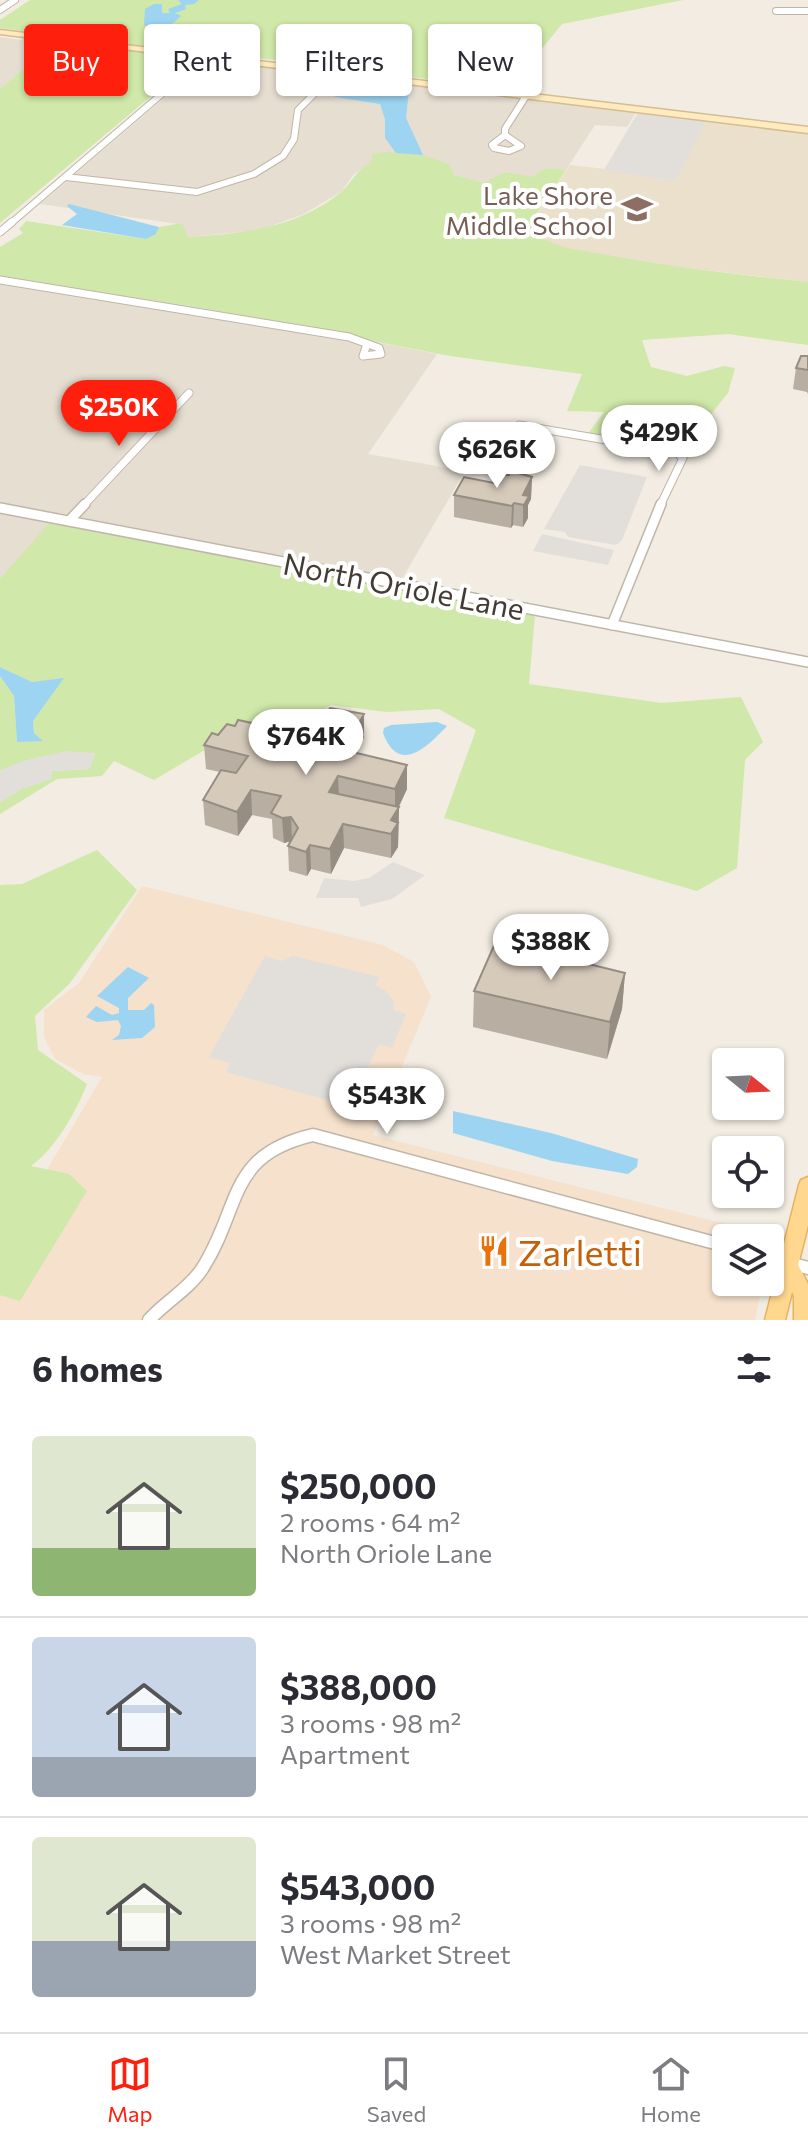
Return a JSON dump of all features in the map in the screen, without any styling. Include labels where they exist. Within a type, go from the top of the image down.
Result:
[{"type":"main road","points":[[784,1247],[808,1185]]},
{"type":"main road","points":[[784,1267],[804,1296],[804,1320]]},
{"type":"main road","points":[[775,1320],[777,1296]]},
{"type":"street","points":[[0,10],[15,0]]},
{"type":"street","points":[[776,11],[808,11]]},
{"type":"street","points":[[0,32],[144,50]]},
{"type":"street","points":[[0,232],[160,96]]},
{"type":"street","points":[[66,177],[197,192],[254,174],[283,156],[294,139],[298,110],[312,96]]},
{"type":"street","points":[[505,135],[505,129],[526,96],[808,130]]},
{"type":"street","points":[[0,280],[349,337],[367,344]]},
{"type":"street","points":[[69,521],[189,393]]},
{"type":"street","points":[[519,425],[676,452],[683,458],[633,568],[612,625]]},
{"type":"street","name":"North Oriole Lane","points":[[0,508],[808,662]]},
{"type":"street","points":[[149,1320],[201,1271],[248,1169],[270,1146],[292,1137],[313,1135],[712,1242]]},
{"type":"street","points":[[784,1261],[808,1268]]},
{"type":"shaded area","points":[[0,37],[22,40],[24,69],[0,89]]},
{"type":"shaded area","points":[[260,66],[276,68],[276,96],[412,96],[412,85],[428,87],[428,96],[505,96],[636,112],[627,127],[595,125],[566,170],[546,168],[532,178],[505,172],[484,184],[454,175],[372,162],[353,175],[342,191],[304,214],[260,230],[188,237],[178,224],[40,204],[167,96],[260,96]]},
{"type":"shaded area","points":[[640,110],[808,130],[808,282],[628,261],[548,244],[527,229],[570,165],[605,169]]},
{"type":"shaded area","points":[[637,114],[706,122],[675,181],[604,170]]},
{"type":"shaded area","points":[[0,277],[202,308],[437,354],[368,454],[465,471],[402,579],[59,513],[0,580]]},
{"type":"shaded area","points":[[580,465],[647,477],[622,540],[616,545],[568,537],[565,532],[544,529]]},
{"type":"shaded area","points":[[542,534],[614,550],[608,565],[533,551]]},
{"type":"shaded area","points":[[66,751],[95,753],[90,769],[52,771],[51,779],[23,788],[0,802],[0,771],[23,761]]},
{"type":"shaded area","points":[[393,862],[425,875],[392,899],[361,907],[358,898],[316,898],[324,878],[354,881],[369,878]]},
{"type":"shaded area","points":[[142,886],[383,945],[414,962],[431,997],[373,1135],[725,1224],[712,1224],[712,1296],[760,1296],[755,1320],[0,1320],[0,1249],[102,1077],[83,1074],[55,1059],[44,1037],[44,1010],[79,983]]},
{"type":"shaded area","points":[[265,956],[282,961],[293,956],[380,977],[375,985],[386,991],[394,1002],[393,1010],[406,1014],[392,1048],[379,1044],[365,1073],[377,1077],[366,1099],[348,1094],[342,1104],[226,1072],[230,1063],[209,1057]]},
{"type":"green space","points":[[30,0],[683,0],[562,24],[542,49],[542,24],[428,24],[428,79],[412,77],[412,24],[276,24],[276,60],[260,58],[260,24],[144,24],[144,96],[151,96],[0,223],[0,89],[24,69],[24,96],[128,96],[128,24],[24,24],[24,31],[0,28],[0,20]]},
{"type":"green space","points":[[373,154],[423,155],[449,164],[454,175],[484,183],[505,172],[532,177],[546,168],[566,170],[527,228],[536,235],[567,248],[710,271],[808,282],[808,345],[728,334],[642,340],[651,367],[687,376],[724,366],[735,368],[728,393],[683,449],[587,435],[604,412],[567,411],[582,374],[450,356],[202,308],[0,277],[0,247],[23,233],[19,229],[26,221],[146,239],[156,234],[159,227],[182,223],[188,237],[248,231],[288,221],[324,204],[371,162]]},
{"type":"green space","points":[[49,523],[535,615],[529,684],[661,703],[741,697],[763,742],[745,760],[737,868],[697,891],[444,818],[476,730],[439,709],[386,712],[331,705],[309,719],[235,732],[154,780],[114,761],[102,776],[57,779],[0,814],[0,802],[23,788],[51,779],[52,771],[89,769],[95,754],[46,756],[0,771],[0,676],[14,696],[17,742],[42,740],[34,733],[33,721],[63,679],[32,682],[0,667],[0,579]]},
{"type":"green space","points":[[97,850],[137,890],[70,983],[35,1016],[38,1050],[87,1084],[64,1129],[31,1166],[69,1174],[87,1191],[20,1301],[0,1295],[0,885],[22,884]]},
{"type":"water","points":[[178,0],[199,0],[175,13],[181,16],[171,24],[144,24],[145,9],[154,4],[162,4],[162,13],[170,13],[168,9],[182,4]]},
{"type":"water","points":[[408,96],[406,118],[423,155],[396,153],[385,138],[385,119],[380,104],[335,97]]},
{"type":"water","points":[[67,206],[159,227],[156,234],[146,239],[62,225],[77,214]]},
{"type":"water","points":[[0,667],[32,682],[64,678],[33,721],[34,733],[43,741],[17,742],[14,696],[0,676]]},
{"type":"water","points":[[437,722],[447,726],[423,748],[405,755],[397,753],[390,746],[383,733],[384,728],[391,725]]},
{"type":"water","points":[[128,967],[149,978],[128,998],[128,1010],[144,1010],[151,1003],[154,1005],[155,1027],[142,1038],[112,1040],[119,1035],[121,1026],[118,1020],[97,1022],[86,1017],[96,1006],[112,1015],[119,1013],[119,1008],[97,996]]},
{"type":"water","points":[[453,1111],[551,1133],[638,1159],[637,1167],[628,1174],[552,1161],[453,1133]]},
{"type":"building","points":[[801,356],[808,356],[808,370],[796,368]]},
{"type":"building","points":[[511,471],[532,477],[523,495],[529,496],[524,505],[514,503],[512,506],[454,495],[464,477],[499,484],[504,475],[509,475]]},
{"type":"building","points":[[330,708],[364,714],[344,750],[407,765],[395,789],[338,776],[329,792],[399,807],[391,820],[398,823],[391,834],[343,824],[330,849],[310,845],[306,852],[288,846],[298,828],[291,817],[282,818],[271,813],[281,796],[251,790],[237,812],[203,800],[221,770],[236,773],[248,756],[204,745],[212,733],[218,735],[227,724],[235,726],[238,720],[312,736]]},
{"type":"building","points":[[496,941],[625,973],[610,1022],[474,991]]},
{"type":"place","name":"Lake Shore Middle School","points":[[637,209]]},
{"type":"place","name":"Zarletti","points":[[494,1251]]}]
